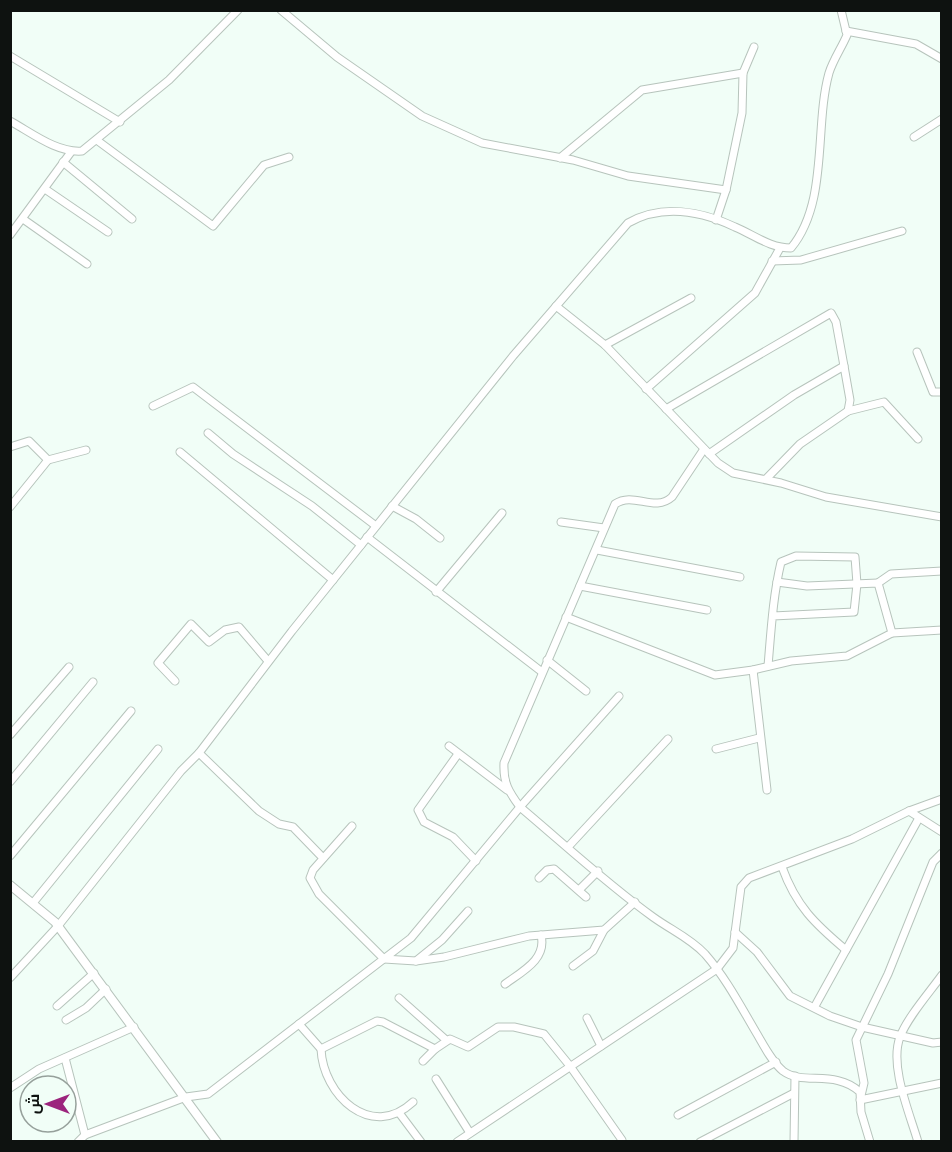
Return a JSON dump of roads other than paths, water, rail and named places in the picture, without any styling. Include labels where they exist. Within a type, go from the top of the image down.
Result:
[{"type":"street","points":[[10,121],[71,152],[82,151],[98,141],[169,80],[238,10]]},
{"type":"street","points":[[281,10],[337,57],[422,116],[482,143],[560,158],[628,176],[726,190]]},
{"type":"street","points":[[10,978],[58,926],[181,771],[198,753],[268,660],[360,545],[556,306],[628,223],[653,212],[674,211],[716,220],[780,248],[791,248],[800,238],[807,219],[817,174],[829,72],[847,35],[841,10]]},
{"type":"street","points":[[846,31],[916,44],[942,59]]},
{"type":"street","points":[[716,220],[726,190],[742,113],[743,73],[754,47]]},
{"type":"street","points":[[10,56],[120,122]]},
{"type":"street","points":[[560,158],[642,90],[743,73]]},
{"type":"street","points":[[914,137],[942,119]]},
{"type":"street","points":[[98,141],[213,226],[264,165],[289,157]]},
{"type":"street","points":[[10,235],[71,152]]},
{"type":"street","points":[[63,162],[132,219]]},
{"type":"street","points":[[45,189],[108,232]]},
{"type":"street","points":[[23,219],[87,264]]},
{"type":"street","points":[[772,261],[801,260],[902,231]]},
{"type":"street","points":[[646,389],[755,293],[780,248]]},
{"type":"street","points":[[605,345],[691,298]]},
{"type":"street","points":[[556,306],[605,345],[706,451],[734,473],[766,479],[826,497],[942,518]]},
{"type":"street","points":[[666,409],[831,313],[836,322],[850,400],[849,411]]},
{"type":"street","points":[[917,352],[933,392],[942,392]]},
{"type":"street","points":[[507,790],[503,777],[504,763],[615,504],[629,499],[657,505],[666,503],[706,451],[844,366]]},
{"type":"street","points":[[153,406],[193,387],[376,526]]},
{"type":"street","points":[[766,479],[800,444],[849,411],[884,402],[918,439]]},
{"type":"street","points":[[208,433],[233,454],[312,506],[360,545]]},
{"type":"street","points":[[10,447],[29,441],[48,460]]},
{"type":"street","points":[[10,507],[48,460],[86,450]]},
{"type":"street","points":[[180,452],[333,580]]},
{"type":"street","points":[[392,506],[416,519],[440,538]]},
{"type":"street","points":[[436,592],[502,513]]},
{"type":"street","points":[[561,522],[604,528]]},
{"type":"street","points":[[367,537],[542,672]]},
{"type":"street","points":[[597,550],[740,577]]},
{"type":"street","points":[[768,666],[773,616],[777,582],[781,562],[796,556],[855,556],[857,584],[854,612],[773,616]]},
{"type":"street","points":[[777,582],[807,586],[878,583],[891,574],[942,571]]},
{"type":"street","points":[[878,583],[892,633]]},
{"type":"street","points":[[580,586],[707,610]]},
{"type":"street","points":[[566,616],[716,675],[753,670],[791,660],[847,656],[892,633],[942,630]]},
{"type":"street","points":[[175,681],[158,663],[191,624],[209,642],[225,630],[239,627],[268,660]]},
{"type":"street","points":[[547,660],[586,691]]},
{"type":"street","points":[[10,735],[69,667]]},
{"type":"street","points":[[753,670],[759,738],[767,790]]},
{"type":"street","points":[[10,782],[93,682]]},
{"type":"street","points":[[78,1142],[85,1135],[186,1097],[208,1094],[411,938],[520,807],[619,696]]},
{"type":"street","points":[[10,856],[131,711]]},
{"type":"street","points":[[717,749],[759,738]]},
{"type":"street","points":[[568,847],[668,740]]},
{"type":"street","points":[[449,746],[507,790],[520,807],[654,918],[684,935],[717,969],[783,1071],[795,1076],[834,1078],[850,1083],[860,1092],[870,1142]]},
{"type":"street","points":[[33,903],[158,749]]},
{"type":"street","points":[[198,753],[259,811],[279,824],[293,827],[323,858]]},
{"type":"street","points":[[458,754],[418,810],[424,822],[453,837],[476,861]]},
{"type":"street","points":[[457,1142],[717,969],[734,948],[741,887],[749,878],[852,839],[909,811],[942,799]]},
{"type":"street","points":[[909,811],[942,832]]},
{"type":"street","points":[[815,1006],[919,818]]},
{"type":"street","points":[[352,826],[323,858],[310,878],[314,887],[384,960],[416,961],[541,935],[604,930]]},
{"type":"street","points":[[860,1100],[864,1083],[856,1040],[888,974],[933,862],[942,853]]},
{"type":"street","points":[[783,867],[791,892],[814,924],[846,950]]},
{"type":"street","points":[[539,878],[547,870],[554,869],[586,897]]},
{"type":"street","points":[[579,890],[598,872]]},
{"type":"street","points":[[10,885],[58,926],[217,1142]]},
{"type":"street","points":[[573,966],[593,951],[604,930],[635,902]]},
{"type":"street","points":[[416,961],[442,940],[468,911]]},
{"type":"street","points":[[735,932],[758,952],[790,996],[815,1006],[830,1016],[862,1027],[933,1043],[942,1042]]},
{"type":"street","points":[[506,984],[538,957],[543,946],[541,935]]},
{"type":"street","points":[[57,1006],[94,974]]},
{"type":"street","points":[[918,1142],[903,1091],[897,1048],[900,1035],[942,975]]},
{"type":"street","points":[[66,1020],[86,1008],[106,989]]},
{"type":"street","points":[[399,998],[446,1039]]},
{"type":"street","points":[[587,1017],[602,1046]]},
{"type":"street","points":[[321,1049],[377,1021],[435,1048]]},
{"type":"street","points":[[299,1024],[321,1049],[327,1078],[345,1102],[357,1112],[381,1117],[400,1114],[412,1102]]},
{"type":"street","points":[[10,1088],[39,1069],[134,1027]]},
{"type":"street","points":[[423,1060],[446,1039],[454,1039],[468,1047],[498,1028],[514,1027],[538,1031],[570,1066],[622,1140]]},
{"type":"street","points":[[65,1058],[85,1135]]},
{"type":"street","points":[[678,1115],[776,1062]]},
{"type":"street","points":[[794,1142],[795,1076]]},
{"type":"street","points":[[436,1079],[470,1133]]},
{"type":"street","points":[[860,1100],[941,1086]]},
{"type":"street","points":[[700,1142],[794,1093]]},
{"type":"street","points":[[400,1114],[422,1142]]}]
